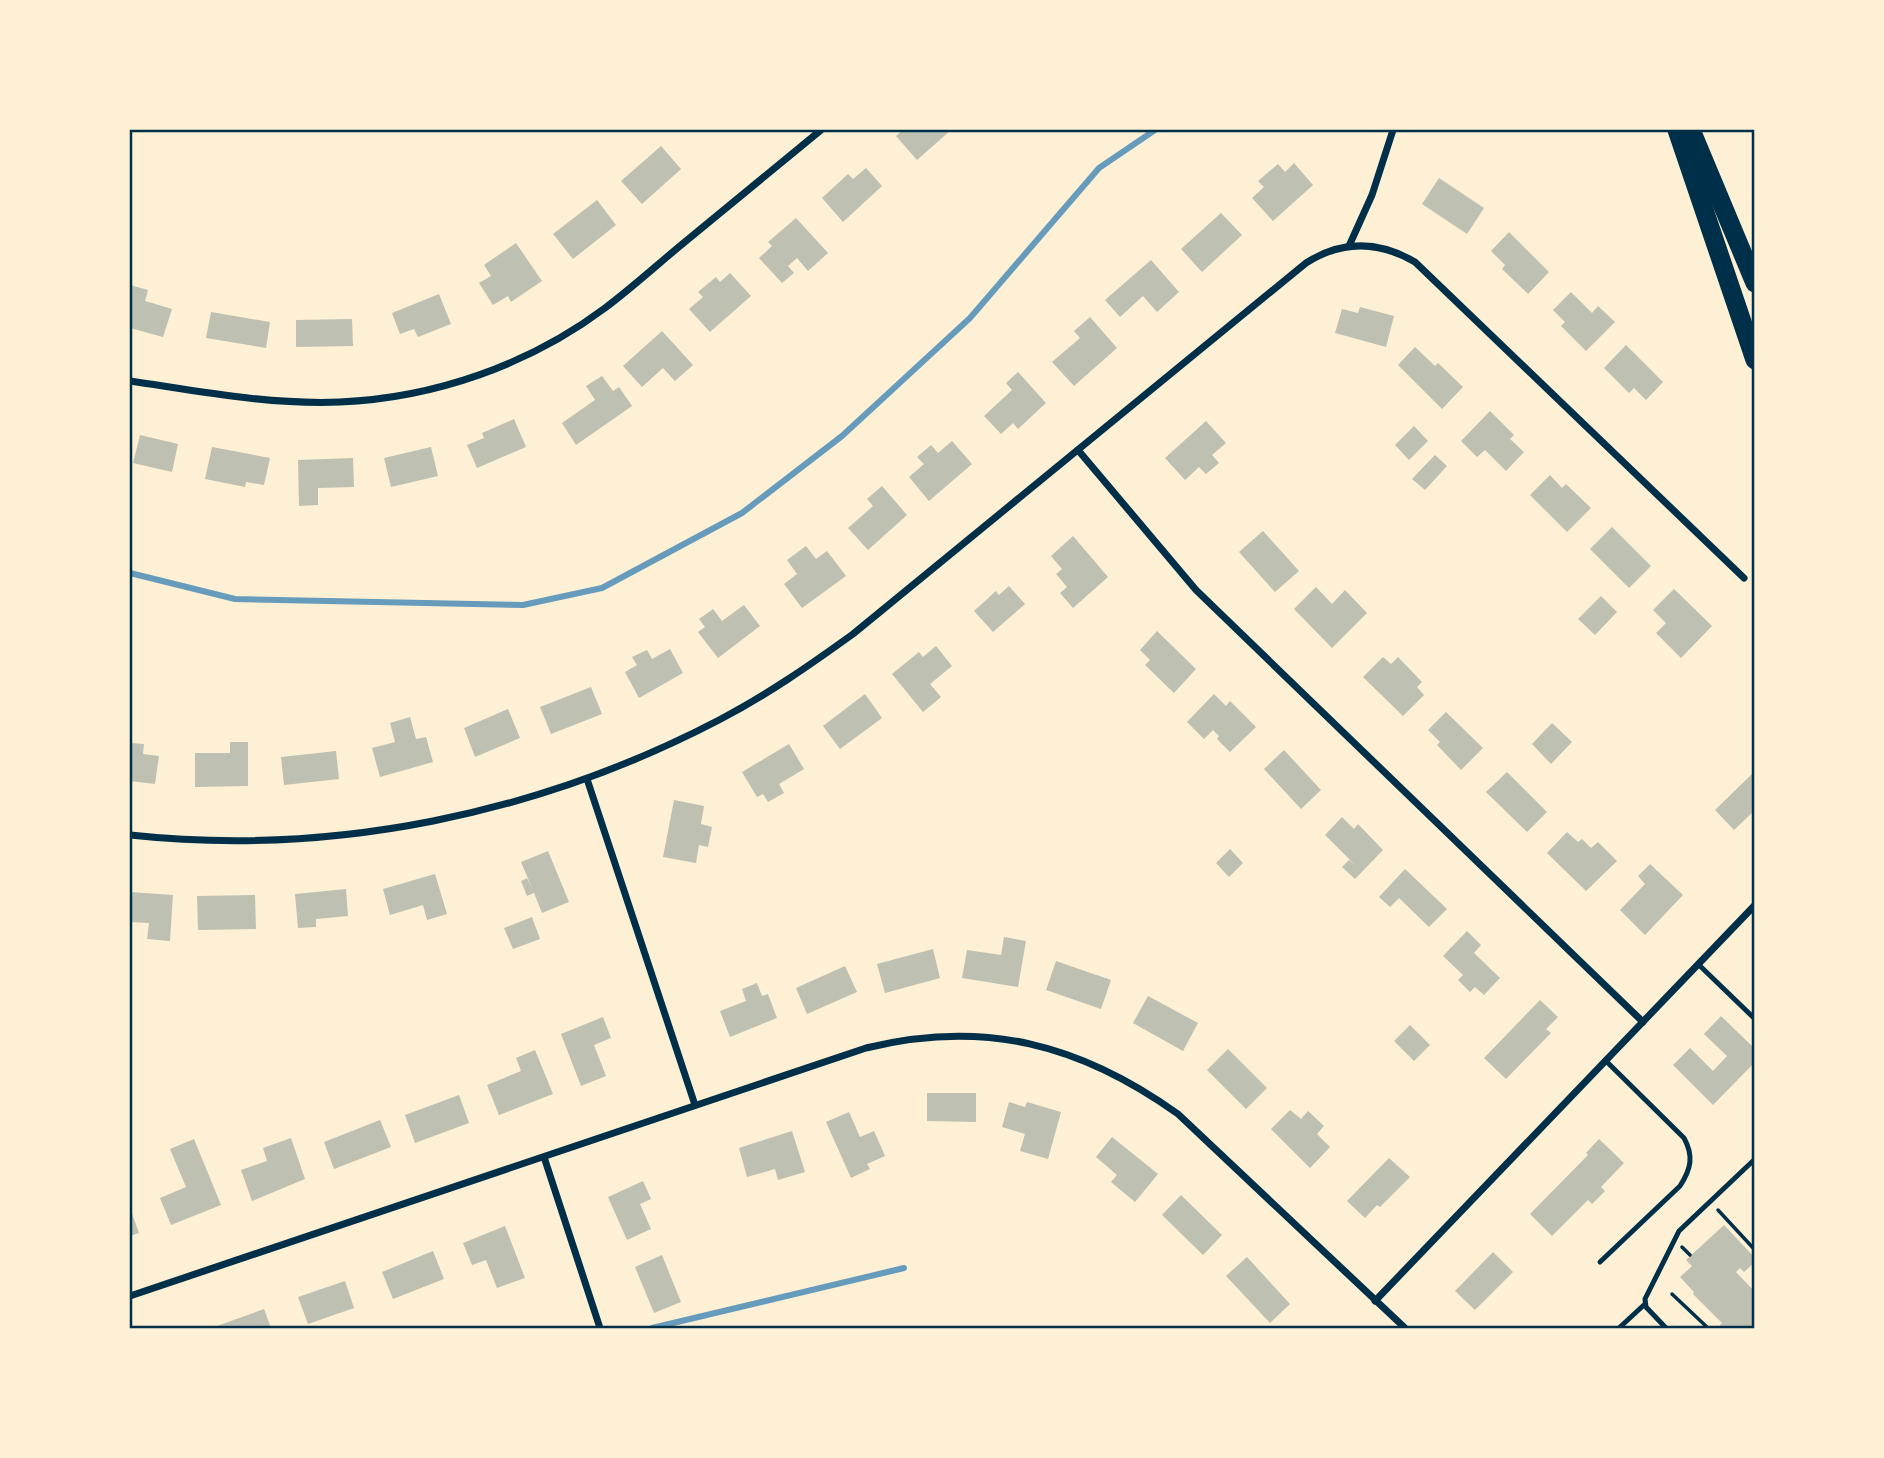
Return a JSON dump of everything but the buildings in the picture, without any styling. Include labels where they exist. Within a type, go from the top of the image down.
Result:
[{"type":"highway","points":[[1677,130],[1755,360]]},
{"type":"highway","points":[[1691,130],[1755,283]]},
{"type":"street","points":[[130,381],[256,399],[338,402],[384,398],[465,380],[519,359],[563,336],[604,308],[821,130]]},
{"type":"street","points":[[1349,246],[1372,195],[1394,130]]},
{"type":"street","points":[[130,835],[245,840],[361,833],[481,811],[587,779],[640,758],[720,719],[805,668],[887,608],[1306,263],[1338,248],[1349,246],[1383,247],[1415,262],[1744,578]]},
{"type":"street","points":[[1078,450],[1196,590],[1643,1022]]},
{"type":"street","points":[[587,779],[695,1105]]},
{"type":"street","points":[[1376,1301],[1755,905]]},
{"type":"street","points":[[130,1296],[866,1048],[926,1036],[972,1036],[1022,1042],[1069,1054],[1107,1069],[1178,1114],[1405,1328]]},
{"type":"street","points":[[544,1157],[600,1328]]},
{"type":"lane","points":[[1698,964],[1755,1019]]},
{"type":"lane","points":[[1600,1262],[1680,1186],[1689,1173],[1691,1161],[1690,1148],[1684,1138],[1605,1060]]},
{"type":"lane","points":[[1666,1328],[1645,1304],[1645,1298],[1677,1234],[1755,1159]]},
{"type":"lane","points":[[1619,1328],[1645,1304]]},
{"type":"path","points":[[1710,1201],[1755,1250]]},
{"type":"path","points":[[1672,1294],[1708,1328]]},
{"type":"waterway","points":[[130,573],[235,599],[523,605],[602,588],[742,513],[842,436],[970,318],[1099,168],[1155,130]]},
{"type":"waterway","points":[[652,1328],[904,1268]]}]
